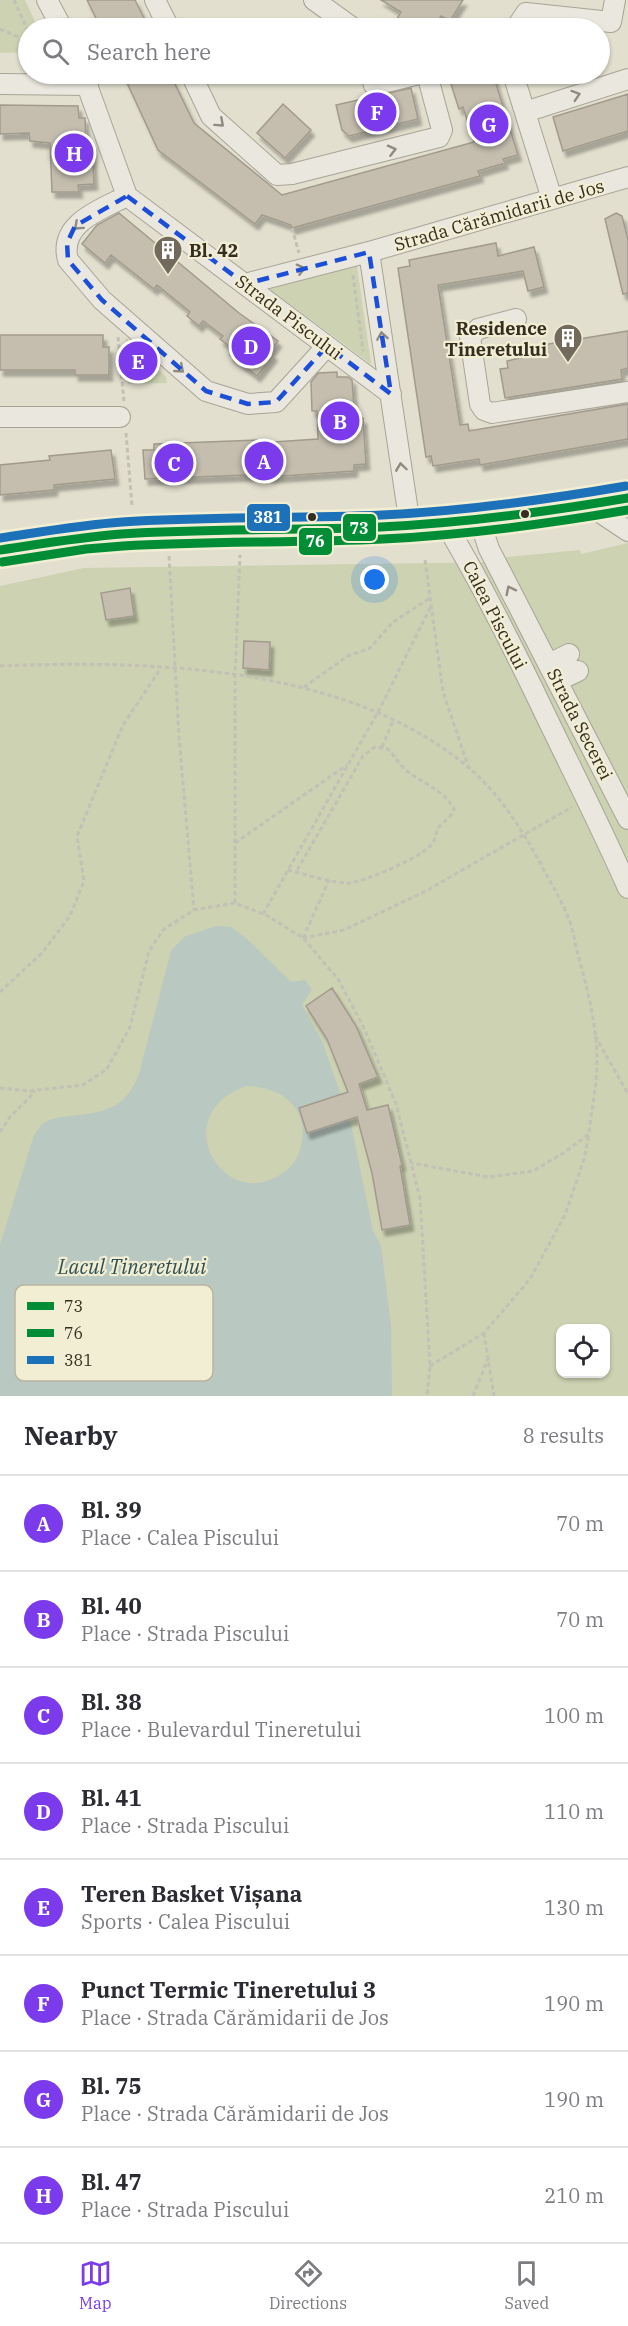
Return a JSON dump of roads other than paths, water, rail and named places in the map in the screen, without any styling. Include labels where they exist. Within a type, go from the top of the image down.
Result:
[{"type":"main road","points":[[0,550],[86,537],[166,532],[445,523],[628,498]]},
{"type":"street","points":[[47,0],[57,18]]},
{"type":"street","points":[[155,0],[164,18]]},
{"type":"street","points":[[314,0],[339,18]]},
{"type":"street","points":[[615,0],[620,22]]},
{"type":"street","points":[[518,14],[569,18]]},
{"type":"street","points":[[525,112],[628,79]]},
{"type":"street","points":[[0,84],[18,83]]},
{"type":"street","points":[[88,84],[128,196],[75,226],[69,236],[68,260],[102,300],[206,391],[248,404],[276,402],[327,346]]},
{"type":"street","points":[[195,84],[211,116],[277,175],[292,174],[440,137],[442,130],[430,84]]},
{"type":"street","points":[[516,84],[552,199]]},
{"type":"street","name":"Strada Cărămidarii de Jos","points":[[245,284],[369,252],[628,177]]},
{"type":"street","name":"Strada Piscului","points":[[128,196],[391,394]]},
{"type":"street","name":"Strada Cărămidarii de Jos","points":[[369,252],[391,394]]},
{"type":"street","points":[[516,320],[478,329],[470,337],[480,404],[484,410],[492,413],[628,392]]},
{"type":"street","points":[[391,394],[410,525]]},
{"type":"street","points":[[0,417],[120,417]]},
{"type":"street","points":[[589,505],[628,531]]},
{"type":"street","name":"Strada Secerei","points":[[479,519],[489,549],[628,819]]},
{"type":"street","name":"Calea Piscului","points":[[445,523],[509,640],[628,888]]},
{"type":"street","points":[[509,640],[531,629]]},
{"type":"street","points":[[543,710],[558,681],[573,663]]},
{"type":"water","name":"Lacul Tineretului","points":[[216,926],[231,927],[246,938],[291,982],[305,980],[312,989],[302,1005],[322,1041],[351,1124],[373,1231],[381,1246],[391,1326],[392,1396],[0,1396],[0,1245],[33,1138],[47,1121],[95,1113],[113,1107],[127,1095],[139,1074],[171,951],[184,937]],"holes":[[[246,1086],[273,1091],[285,1097],[300,1115],[303,1127],[298,1155],[289,1168],[276,1177],[256,1183],[237,1180],[222,1169],[211,1154],[206,1136],[210,1117],[222,1100]]]},
{"type":"place","name":"Punct Termic Tineretului 3","points":[[377,112]]},
{"type":"place","name":"Bl. 75","points":[[489,124]]},
{"type":"place","name":"Bl. 47","points":[[74,153]]},
{"type":"place","name":"Bl. 42","points":[[168,276]]},
{"type":"place","name":"Bl. 41","points":[[251,346]]},
{"type":"place","name":"Teren Basket Vișana","points":[[138,361]]},
{"type":"place","name":"Residence Tineretului","points":[[568,364]]},
{"type":"place","name":"Bl. 40","points":[[340,421]]},
{"type":"place","name":"Bl. 39","points":[[264,461]]},
{"type":"place","name":"Bl. 38","points":[[174,463]]}]
